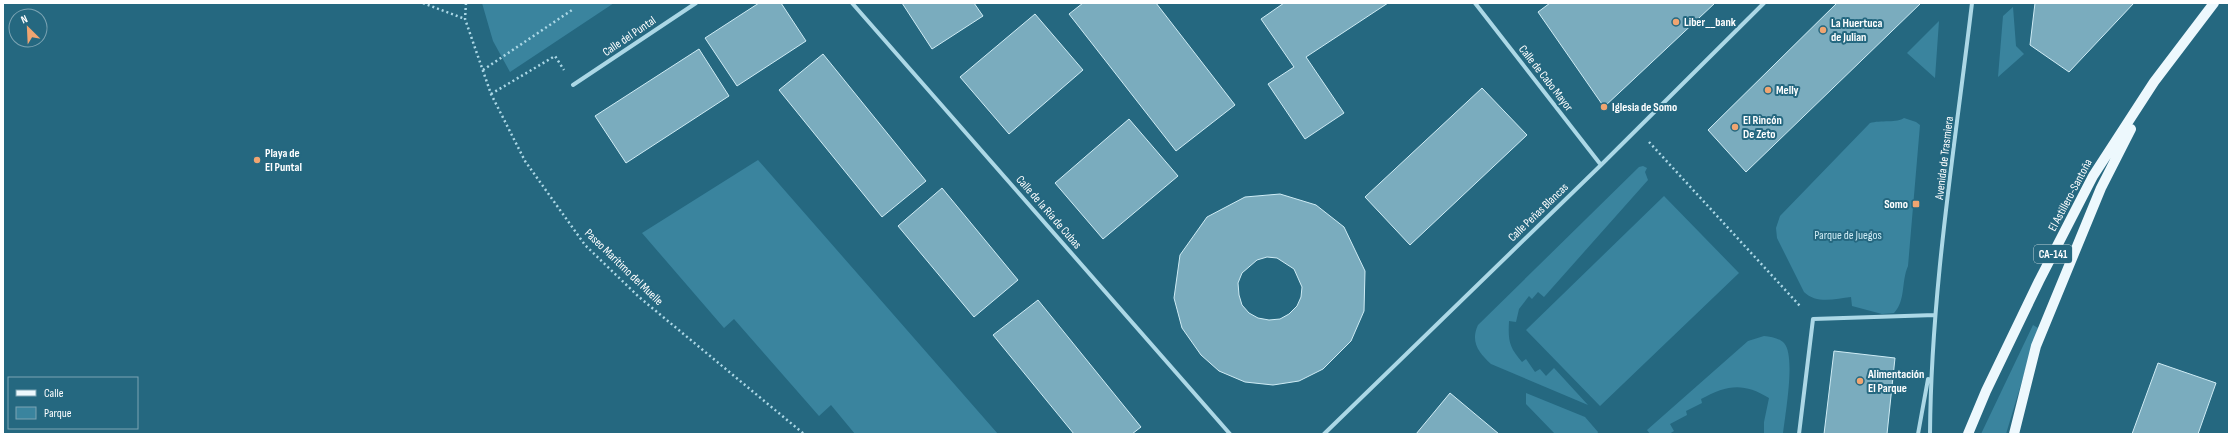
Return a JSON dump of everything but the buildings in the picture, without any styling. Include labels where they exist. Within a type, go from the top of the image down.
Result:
[{"type":"main road","name":"El Astillero-Santoña","points":[[1968,434],[1986,391],[2029,302],[2094,176],[2154,82],[2214,3]]},
{"type":"main road","name":"El Astillero-Santoña","points":[[2014,434],[2036,346],[2067,268],[2101,188],[2154,82]]},
{"type":"street","name":"Calle del Puntal","points":[[573,85],[696,3]]},
{"type":"street","name":"Calle de la Ría de Cubas","points":[[852,3],[1230,434]]},
{"type":"street","name":"Calle de Cabo Mayor","points":[[1475,3],[1601,165]]},
{"type":"street","name":"Calle Peñas Blancas","points":[[1324,434],[1637,130],[1764,3]]},
{"type":"street","name":"Avenida de Trasmiera","points":[[1918,434],[1930,367],[1972,3]]},
{"type":"street","points":[[1799,434],[1813,319],[1935,315]]},
{"type":"street","name":"Avenida de Trasmiera","points":[[1930,367],[1930,434]]},
{"type":"path","points":[[423,3],[465,19]]},
{"type":"path","name":"Paseo Marítimo del Muelle","points":[[466,3],[465,19],[491,94],[525,161],[585,245],[639,297],[804,434]]},
{"type":"path","points":[[483,70],[572,10]]},
{"type":"path","points":[[491,94],[555,56],[573,85]]},
{"type":"path","points":[[1637,130],[1813,319]]},
{"type":"green space","points":[[482,3],[614,3],[510,72],[493,41]]},
{"type":"green space","points":[[2013,7],[2016,46],[2024,54],[1998,77],[2003,16]]},
{"type":"green space","points":[[1939,21],[1935,78],[1907,53]]},
{"type":"green space","name":"Parque de Juegos","points":[[1904,118],[1920,125],[1908,266],[1902,297],[1898,308],[1894,313],[1882,314],[1852,306],[1851,297],[1826,300],[1809,296],[1804,292],[1777,238],[1776,228],[1780,216],[1870,123],[1901,120]]},
{"type":"green space","points":[[758,160],[998,434],[855,434],[831,405],[819,416],[734,319],[724,328],[642,233]]},
{"type":"green space","points":[[1643,166],[1647,168],[1645,172],[1648,180],[1544,297],[1538,292],[1532,299],[1529,296],[1519,309],[1516,322],[1509,321],[1510,343],[1514,352],[1522,362],[1526,359],[1535,372],[1540,369],[1546,376],[1554,368],[1588,405],[1491,364],[1483,356],[1475,342],[1478,325],[1639,167]]},
{"type":"green space","points":[[1664,196],[1739,273],[1600,406],[1526,330]]},
{"type":"green space","points":[[2033,325],[2038,328],[2006,434],[1981,434]]},
{"type":"green space","points":[[1764,336],[1775,338],[1784,343],[1789,360],[1789,386],[1783,434],[1764,434],[1764,422],[1769,398],[1751,389],[1735,387],[1710,394],[1701,399],[1702,403],[1686,411],[1687,415],[1670,424],[1674,431],[1669,434],[1650,434],[1647,430],[1748,341]]},
{"type":"green space","points":[[1526,393],[1585,417],[1598,432],[1597,434],[1555,434],[1526,404]]},
{"type":"place","name":"Liber__bank","points":[[1676,22]]},
{"type":"place","name":"La Huertuca de Julian","points":[[1823,30]]},
{"type":"place","name":"Melly","points":[[1768,90]]},
{"type":"place","name":"Iglesia de Somo","points":[[1604,107]]},
{"type":"place","name":"El Rincón De Zeto","points":[[1735,127]]},
{"type":"place","name":"Playa de El Puntal","points":[[257,160]]},
{"type":"place","name":"Somo","points":[[1916,204]]},
{"type":"place","name":"Alimentación El Parque","points":[[1860,381]]}]
